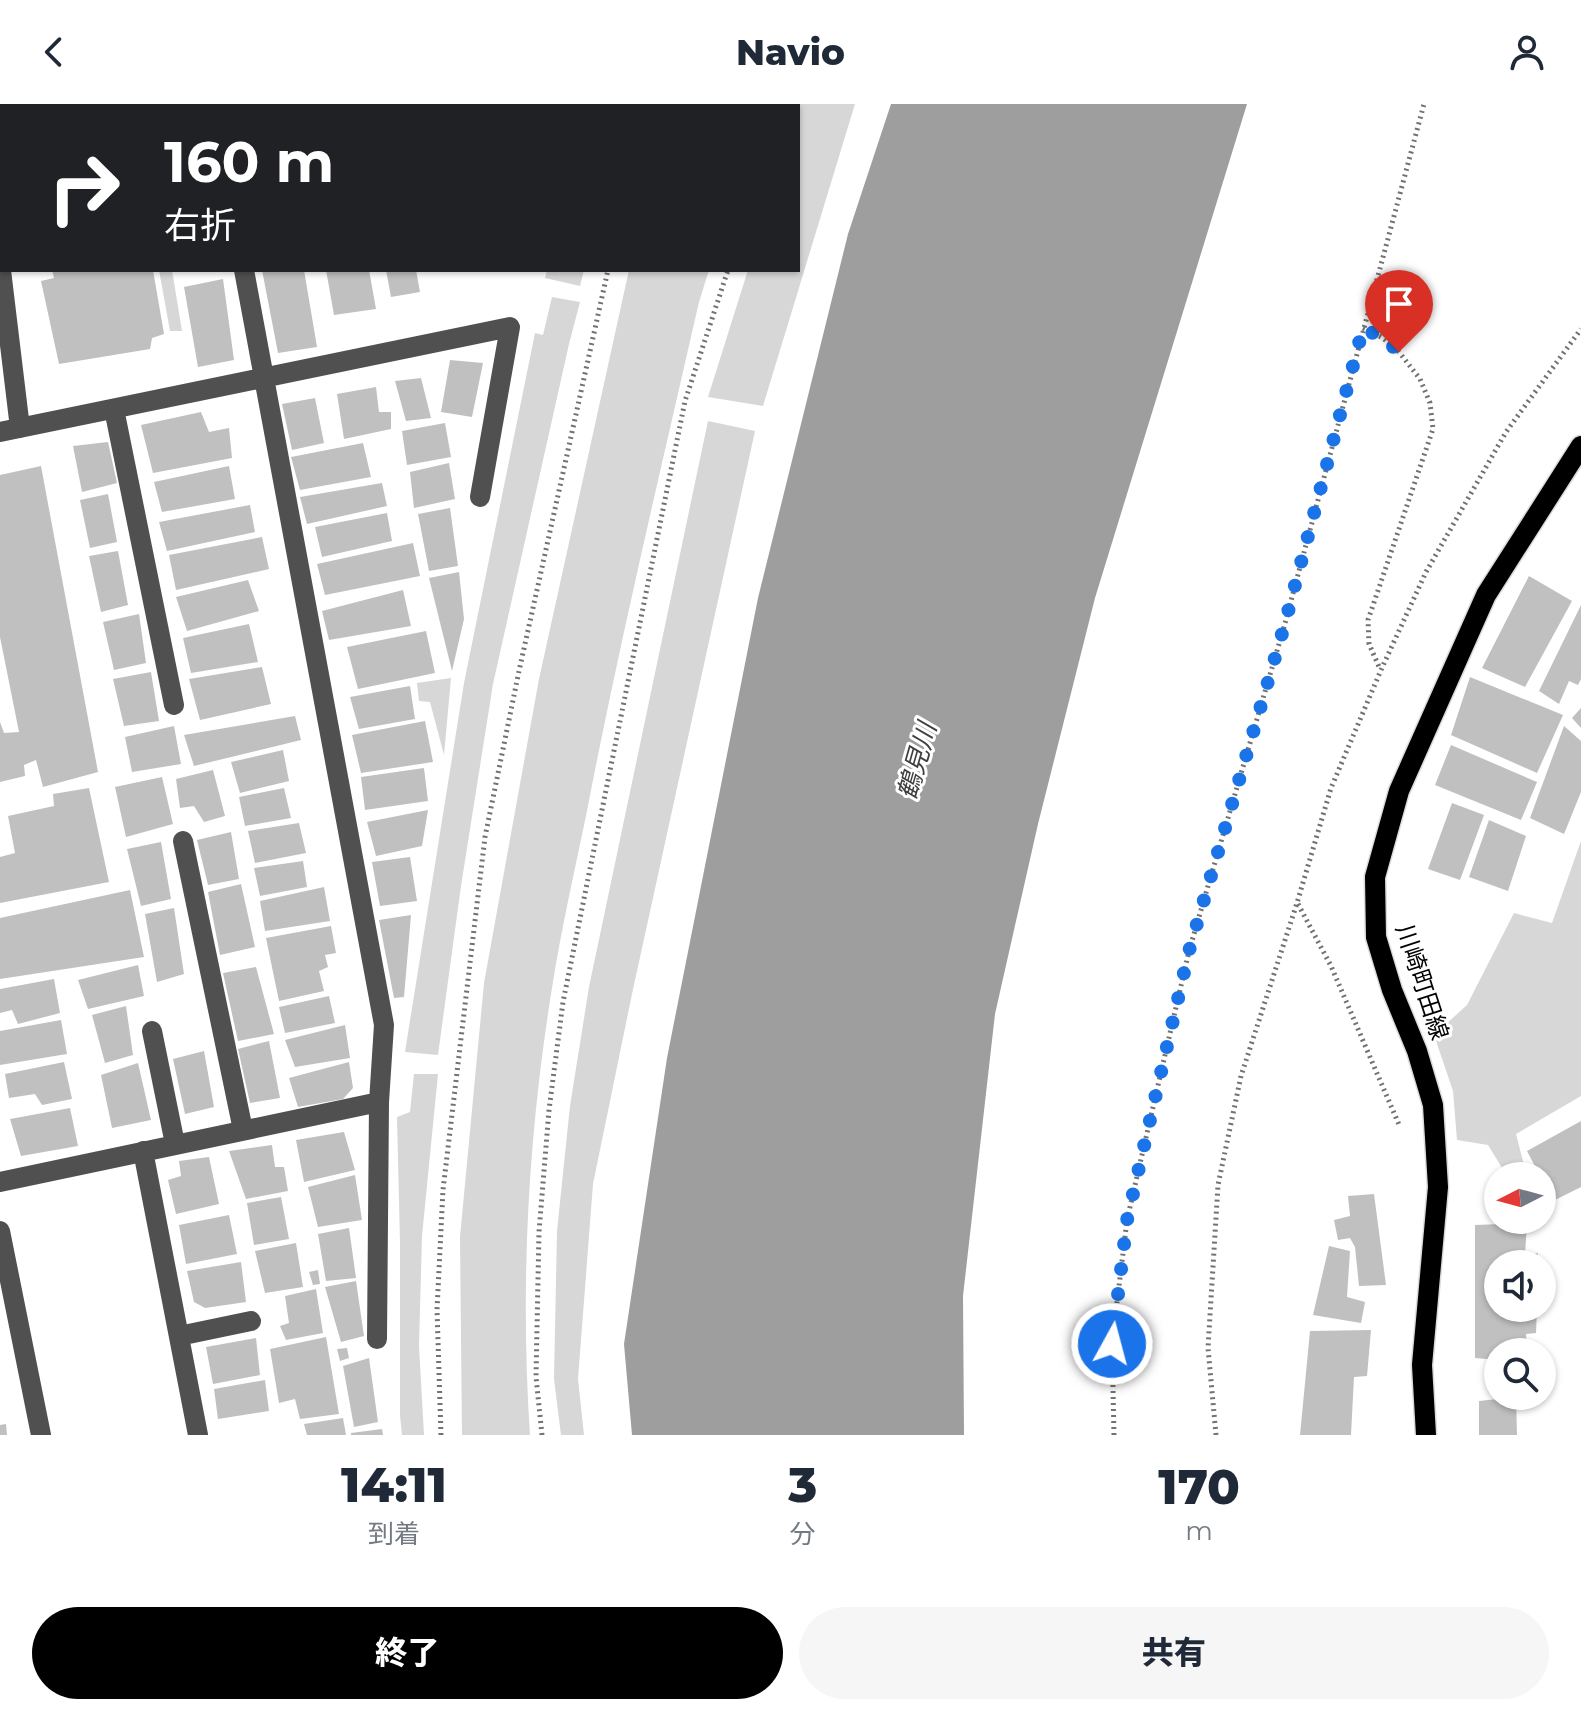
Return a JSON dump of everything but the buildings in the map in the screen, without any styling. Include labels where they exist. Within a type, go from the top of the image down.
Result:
[{"type":"main road","name":"川崎町田線","points":[[1426,1435],[1422,1365],[1438,1187],[1433,1105],[1376,937],[1375,877],[1399,791],[1486,595],[1581,446]]},
{"type":"street","points":[[1,272],[10,430],[510,327],[480,497]]},
{"type":"street","points":[[244,272],[384,1025],[379,1102],[377,1339]]},
{"type":"street","points":[[114,409],[174,705]]},
{"type":"street","points":[[183,841],[243,1130]]},
{"type":"street","points":[[152,1031],[175,1144]]},
{"type":"street","points":[[0,1182],[379,1102]]},
{"type":"street","points":[[143,1151],[198,1435]]},
{"type":"street","points":[[0,1231],[41,1435]]},
{"type":"street","points":[[179,1336],[251,1321]]},
{"type":"path","points":[[1114,1435],[1112,1344],[1127,1220],[1189,951],[1284,627],[1424,104]]},
{"type":"path","points":[[441,1435],[437,1310],[443,1190],[485,837],[608,272]]},
{"type":"path","points":[[542,1435],[536,1377],[539,1232],[549,1110],[563,1002],[685,401],[727,272]]},
{"type":"path","points":[[1363,328],[1383,338],[1399,352],[1420,379],[1430,403],[1433,429],[1368,620],[1369,644],[1381,670]]},
{"type":"path","points":[[1216,1435],[1208,1348],[1218,1185],[1241,1076],[1331,788],[1426,572],[1506,432],[1581,329]]},
{"type":"path","points":[[1297,903],[1331,966],[1401,1129]]},
{"type":"shaded area","points":[[800,104],[855,104],[763,406],[708,397],[747,272],[800,272]]},
{"type":"shaded area","points":[[159,272],[172,272],[182,331],[170,331]]},
{"type":"shaded area","points":[[546,272],[584,272],[580,286],[545,278]]},
{"type":"shaded area","points":[[629,272],[708,272],[626,623],[552,988],[537,1099],[528,1211],[526,1323],[530,1435],[462,1435],[460,1237],[484,983],[539,679]]},
{"type":"shaded area","points":[[552,297],[580,302],[493,684],[438,1055],[405,1052],[464,683],[535,333],[543,335]]},
{"type":"shaded area","points":[[708,421],[755,431],[593,1184],[578,1379],[584,1435],[561,1435],[554,1379],[557,1231],[570,1106],[589,987]]},
{"type":"shaded area","points":[[451,678],[444,755],[430,702],[419,701],[417,683]]},
{"type":"shaded area","points":[[1581,841],[1581,1096],[1516,1134],[1523,1162],[1498,1162],[1488,1145],[1457,1140],[1453,1091],[1434,1035],[1467,1005],[1514,913],[1552,923]]},
{"type":"shaded area","points":[[414,1074],[438,1074],[422,1236],[419,1346],[424,1435],[402,1435],[397,1117],[410,1112]]},
{"type":"water","name":"鶴見川","points":[[891,104],[1247,104],[1095,598],[1038,824],[995,1014],[963,1296],[964,1435],[632,1435],[624,1344],[667,1058],[758,598],[848,234]]},
{"type":"route","points":[[1112,1344],[1127,1220],[1189,951],[1284,627],[1363,328],[1383,338],[1399,352]]}]
